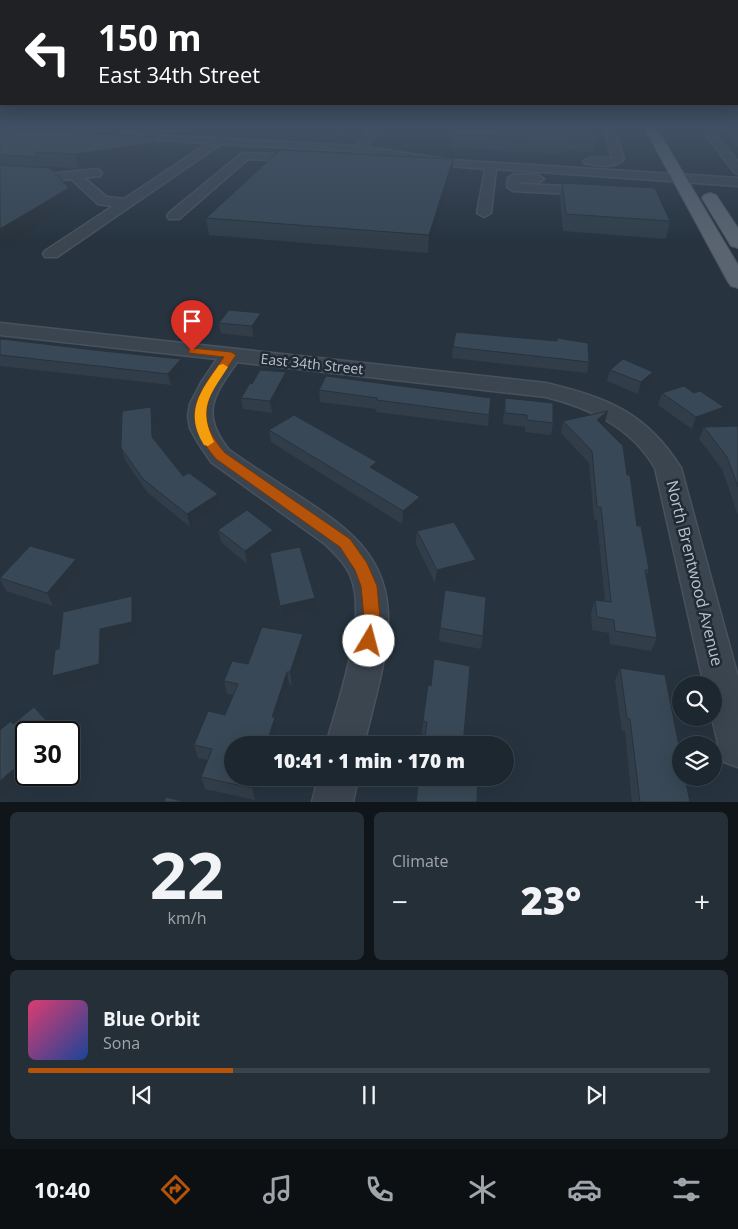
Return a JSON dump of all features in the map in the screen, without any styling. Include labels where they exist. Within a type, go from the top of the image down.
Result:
[{"type":"main road","points":[[680,164],[738,242]]},
{"type":"main road","points":[[688,174],[738,282]]},
{"type":"street","points":[[51,254],[183,164]]},
{"type":"street","points":[[174,216],[235,164]]},
{"type":"street","points":[[481,164],[738,177]]},
{"type":"street","points":[[518,164],[625,184]]},
{"type":"street","points":[[584,164],[539,168],[514,178],[514,187],[608,192]]},
{"type":"street","points":[[484,214],[491,165]]},
{"type":"street","points":[[0,174],[48,178],[96,173]]},
{"type":"street","points":[[688,174],[738,182]]},
{"type":"street","points":[[73,175],[103,201],[127,202]]},
{"type":"street","name":"East 34th Street","points":[[0,329],[546,390],[580,398],[620,417]]},
{"type":"street","points":[[231,355],[206,392],[200,406],[201,427],[208,442],[220,456],[338,536],[366,576],[372,608],[370,630],[347,736]]},
{"type":"street","name":"North Brentwood Avenue","points":[[620,417],[646,437],[668,468],[738,748]]},
{"type":"street","points":[[332,802],[336,786]]},
{"type":"building","points":[[264,164],[451,164],[429,235],[206,218]]},
{"type":"building","points":[[0,165],[50,168],[69,188],[0,229]]},
{"type":"building","points":[[562,183],[655,188],[670,221],[566,214]]},
{"type":"building","points":[[229,310],[261,313],[252,326],[219,323]]},
{"type":"building","points":[[456,332],[557,341],[557,338],[588,343],[589,362],[453,347]]},
{"type":"building","points":[[0,340],[181,359],[168,374],[0,355]]},
{"type":"building","points":[[623,359],[653,372],[641,382],[610,370]]},
{"type":"building","points":[[260,370],[286,372],[270,401],[241,398],[250,383],[252,384]]},
{"type":"building","points":[[326,376],[491,398],[489,415],[319,390]]},
{"type":"building","points":[[684,386],[694,393],[700,391],[724,407],[696,417],[662,393]]},
{"type":"building","points":[[505,398],[553,403],[553,423],[527,420],[527,415],[505,413]]},
{"type":"building","points":[[151,407],[152,437],[183,476],[189,473],[218,494],[187,514],[143,479],[121,448],[122,411]]},
{"type":"building","points":[[608,411],[597,420],[623,446],[627,475],[630,475],[637,526],[641,526],[649,570],[645,570],[657,638],[615,631],[614,620],[597,617],[595,600],[611,602],[601,507],[597,507],[592,451],[563,421]]},
{"type":"building","points":[[294,415],[377,462],[370,467],[420,497],[403,511],[269,430]]},
{"type":"building","points":[[738,426],[738,487],[727,457],[704,427]]},
{"type":"building","points":[[247,510],[273,530],[245,551],[218,530]]},
{"type":"building","points":[[454,522],[476,560],[437,570],[417,531]]},
{"type":"building","points":[[30,546],[76,559],[47,593],[0,578]]},
{"type":"building","points":[[300,547],[315,598],[280,606],[270,553]]},
{"type":"building","points":[[445,590],[486,597],[483,636],[440,628]]},
{"type":"building","points":[[132,596],[132,622],[100,629],[99,664],[52,676],[55,650],[59,649],[63,612]]},
{"type":"building","points":[[262,627],[303,634],[290,672],[287,672],[272,717],[275,717],[269,736],[224,736],[224,782],[201,777],[212,749],[194,745],[208,711],[225,715],[238,684],[224,681],[232,661],[248,664]]},
{"type":"building","points":[[434,659],[470,666],[464,736],[425,736],[427,722],[423,721],[428,685],[431,686]]},
{"type":"building","points":[[620,668],[665,675],[672,710],[672,726],[675,726],[677,736],[672,736],[672,786],[687,786],[690,802],[640,802],[630,719],[627,718]]},
{"type":"building","points":[[34,707],[47,721],[17,721]]},
{"type":"building","points":[[11,721],[13,724],[15,722],[15,768],[0,781],[0,730]]},
{"type":"building","points":[[418,786],[478,786],[477,802],[416,802]]},
{"type":"building","points":[[166,797],[186,802],[164,802]]},
{"type":"slow traffic","points":[[208,442],[201,427],[200,406],[206,392],[223,367]]},
{"type":"route","points":[[192,351],[231,355],[206,392],[200,406],[201,427],[208,442],[220,456],[338,536],[345,543],[362,568],[369,586],[372,618],[369,641]]}]
